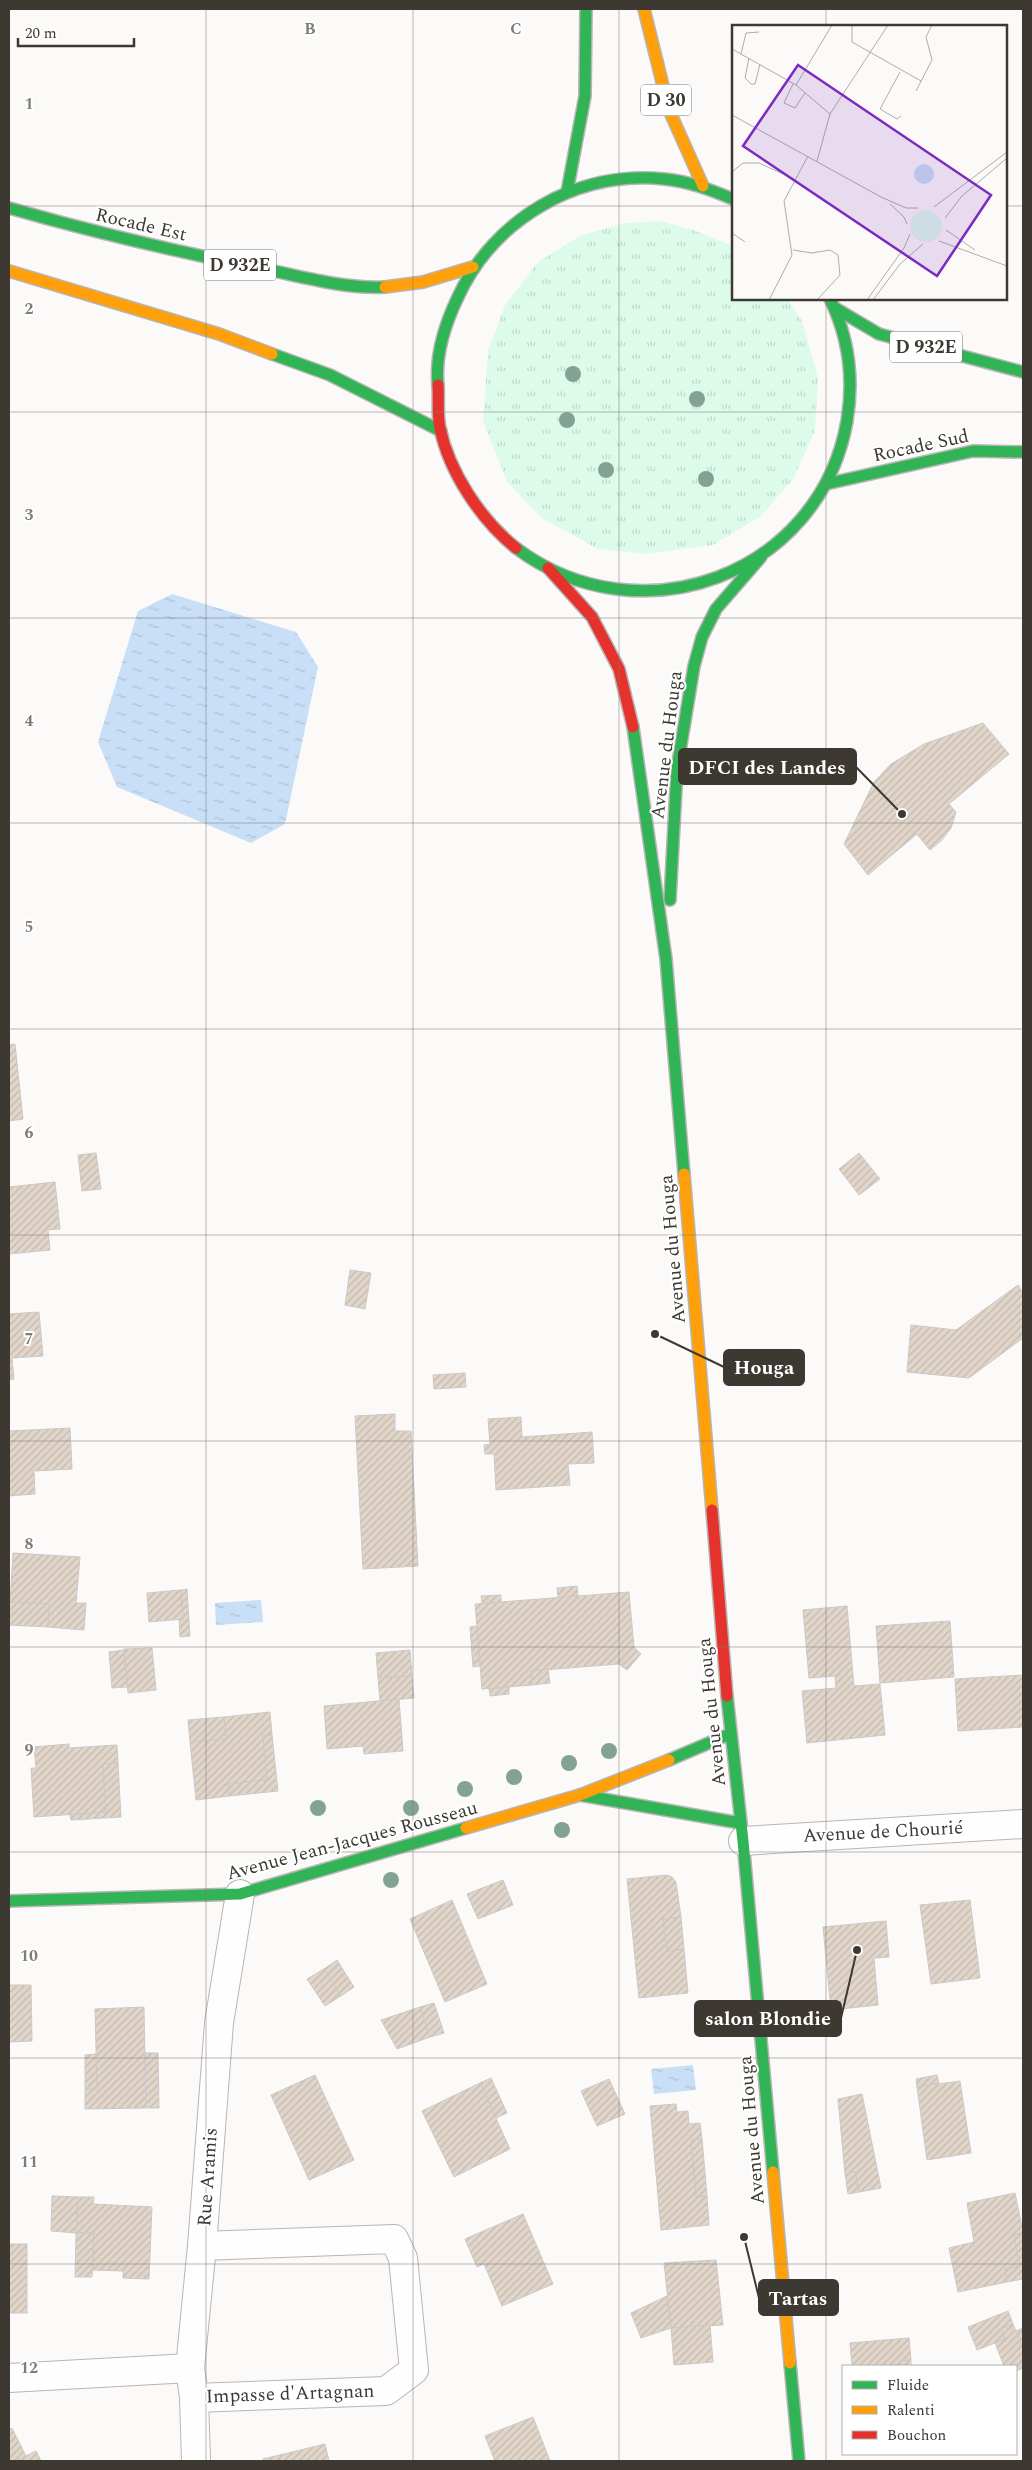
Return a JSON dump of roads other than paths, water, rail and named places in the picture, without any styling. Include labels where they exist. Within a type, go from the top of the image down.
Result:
[{"type":"main road","points":[[567,192],[585,96],[586,9]]},
{"type":"main road","name":"D 30","points":[[644,9],[669,110],[703,186]]},
{"type":"main road","points":[[732,198],[703,186],[658,178],[611,180],[567,192],[514,222],[473,268],[448,316],[437,369],[441,432],[454,468],[478,508],[510,542],[548,568],[590,585],[634,592],[678,590],[721,578],[761,557],[798,524],[826,484],[845,437],[851,387],[845,337],[832,303]]},
{"type":"main road","points":[[9,198],[89,231]]},
{"type":"main road","name":"Rocade Est","points":[[9,208],[89,231],[175,252],[354,288],[392,287],[433,279],[473,268]]},
{"type":"main road","points":[[9,272],[219,334],[330,375],[441,432]]},
{"type":"main road","name":"D 932E","points":[[832,303],[879,334],[1023,372]]},
{"type":"main road","name":"Rocade Sud","points":[[826,484],[974,451],[1023,452]]},
{"type":"main road","name":"Avenue du Houga","points":[[666,959],[677,769],[694,666],[702,637],[716,609],[761,557]]},
{"type":"main road","name":"Avenue du Houga","points":[[548,568],[592,617],[619,669],[633,729],[666,959],[730,1734],[742,1832],[799,2461]]},
{"type":"main road","name":"Avenue Jean-Jacques Rousseau","points":[[9,1901],[240,1894],[580,1795],[695,1750],[730,1734]]},
{"type":"main road","name":"Avenue Jean-Jacques Rousseau","points":[[580,1795],[742,1832]]},
{"type":"street","name":"Avenue de Chourié","points":[[742,1832],[1023,1829]]},
{"type":"street","name":"Rue Aramis","points":[[196,2461],[194,2398],[190,2368],[202,2246],[219,2023],[240,1894]]},
{"type":"street","name":"Impasse d'Artagnan","points":[[194,2398],[386,2391],[414,2370],[403,2258],[394,2239],[202,2246]]},
{"type":"street","points":[[9,2378],[190,2368]]},
{"type":"water","points":[[172,594],[296,632],[318,667],[285,824],[251,843],[117,787],[98,742],[138,611]]},
{"type":"water","points":[[261,1600],[263,1622],[216,1625],[215,1603]]},
{"type":"water","points":[[693,2065],[696,2090],[654,2094],[651,2069]]},
{"type":"place","name":"DFCI des Landes","points":[[902,814]]},
{"type":"place","name":"Houga","points":[[655,1334]]},
{"type":"place","name":"salon Blondie","points":[[857,1950]]},
{"type":"place","name":"Tartas","points":[[744,2237]]}]
